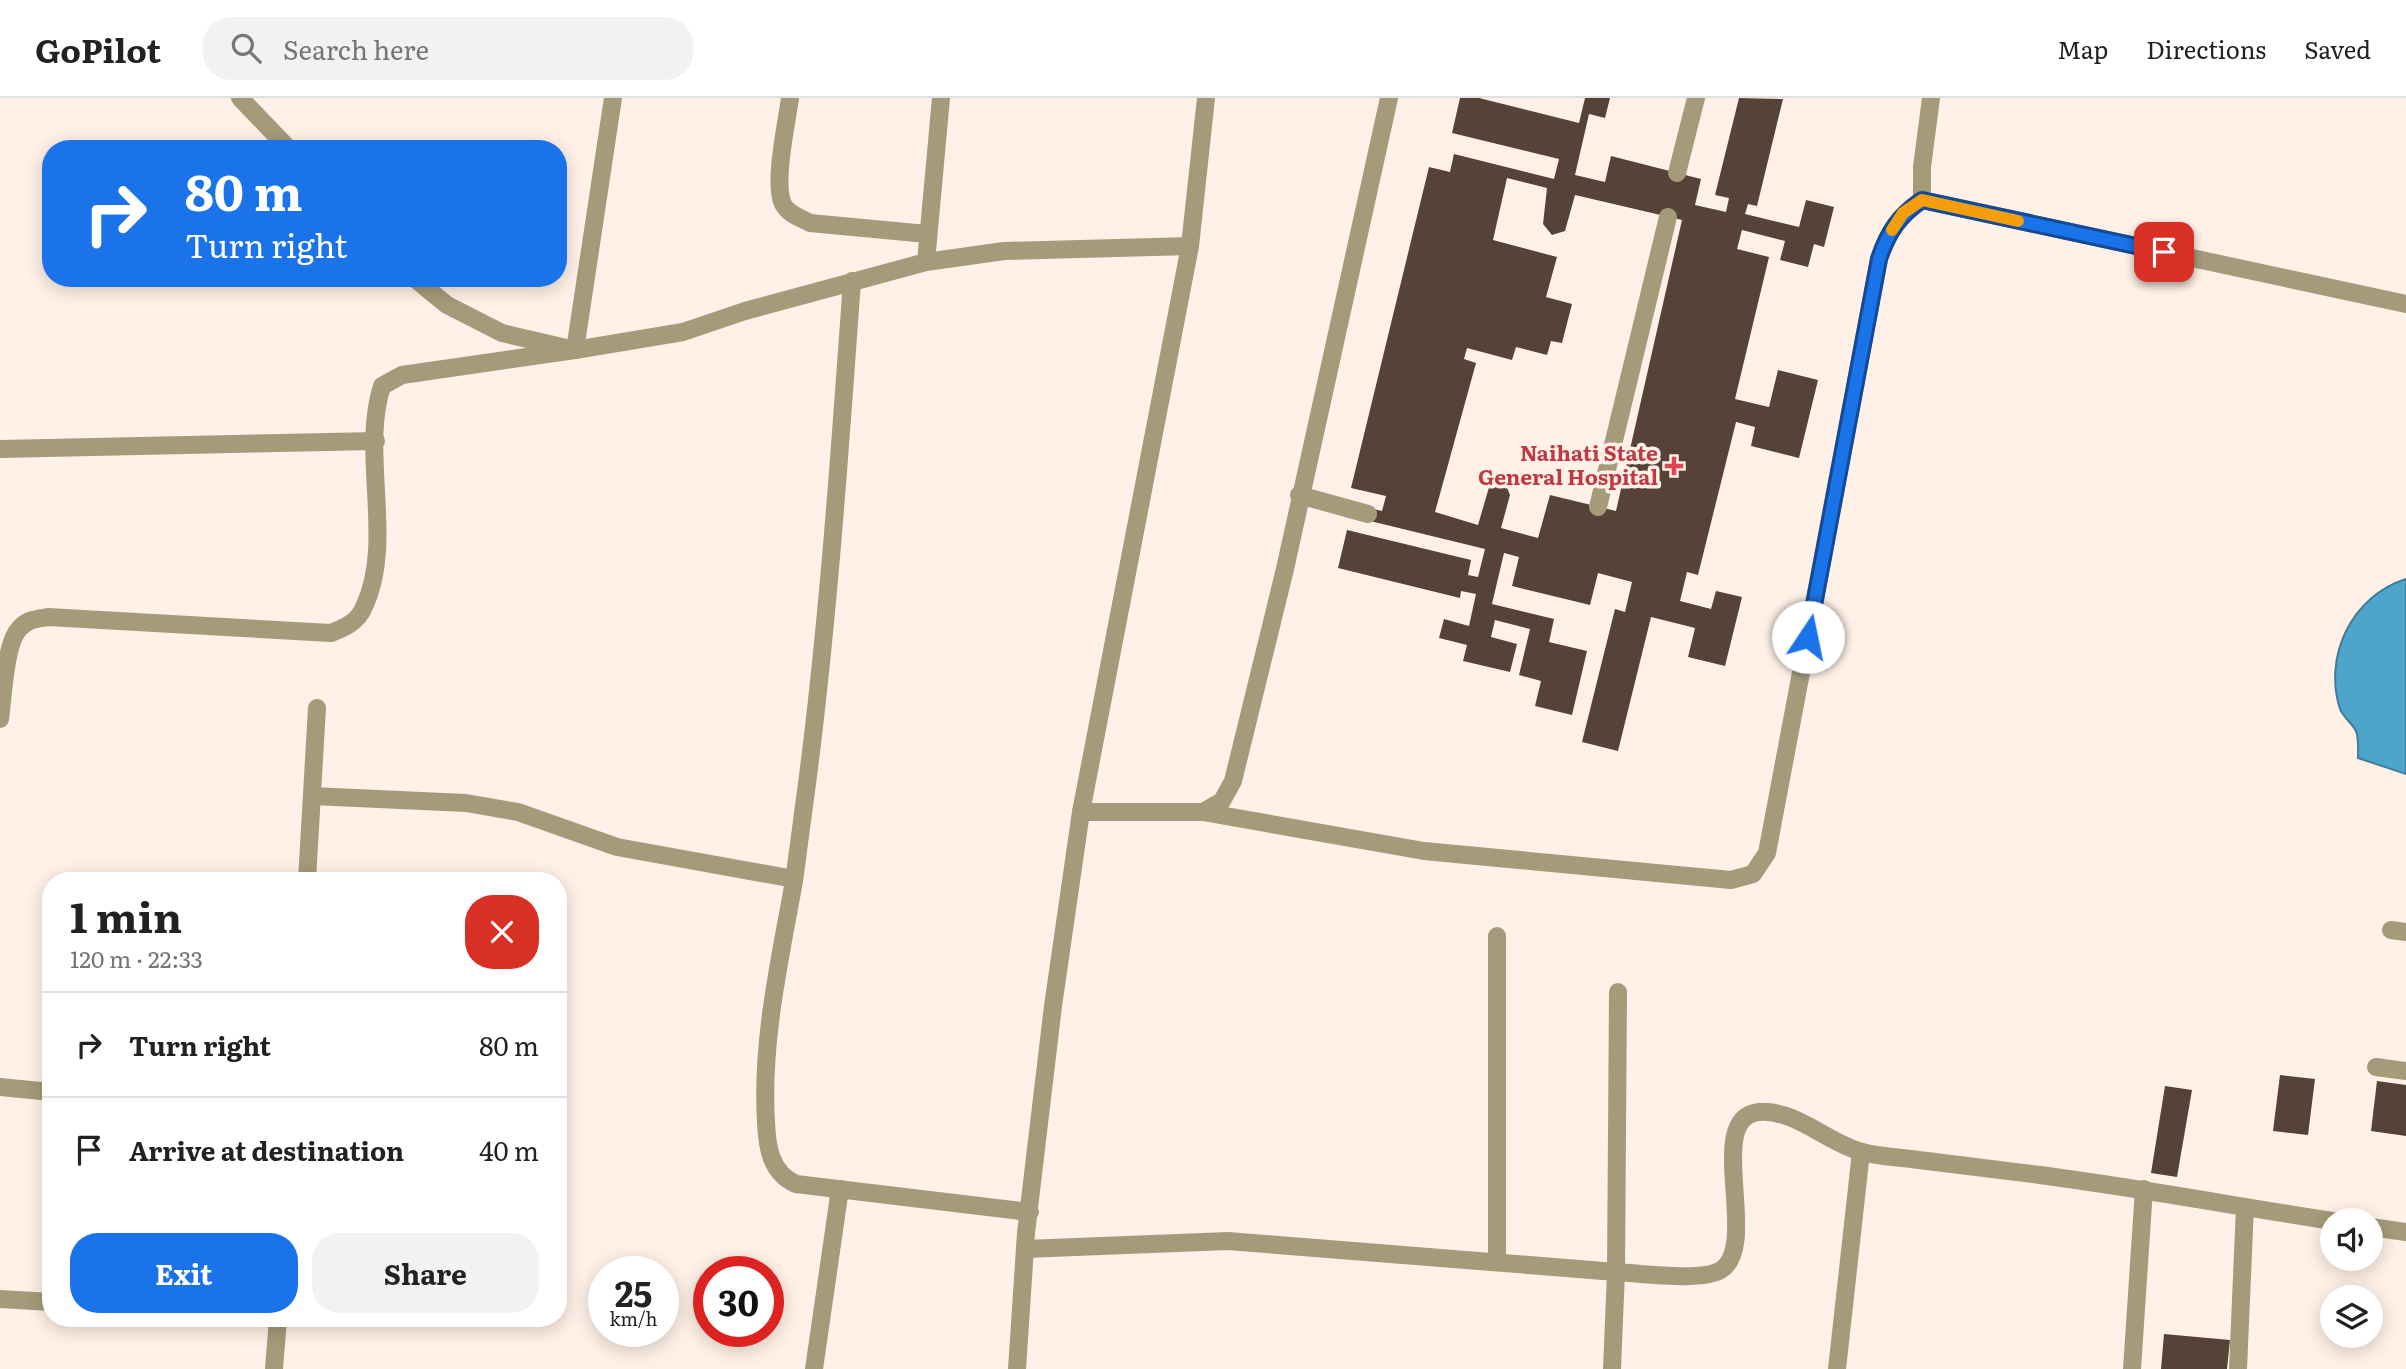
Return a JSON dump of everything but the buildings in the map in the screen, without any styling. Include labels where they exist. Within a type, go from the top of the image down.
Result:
[{"type":"street","points":[[240,98],[280,140]]},
{"type":"street","points":[[575,350],[613,98]]},
{"type":"street","points":[[790,98],[780,182],[783,203],[794,215],[810,223],[927,234]]},
{"type":"street","points":[[926,262],[942,98]]},
{"type":"street","points":[[1017,1369],[1025,1249],[1053,1006],[1082,811],[1190,246],[1206,98]]},
{"type":"street","points":[[1203,812],[1222,801],[1233,780],[1285,569],[1299,495],[1389,98]]},
{"type":"street","points":[[1677,173],[1696,98]]},
{"type":"street","points":[[1922,200],[1922,167],[1931,98]]},
{"type":"street","points":[[1082,811],[1203,812],[1424,851],[1731,880],[1753,874],[1767,853],[1879,259],[1886,238],[1903,213],[1922,200],[2406,304]]},
{"type":"street","points":[[1598,507],[1668,217]]},
{"type":"street","points":[[0,719],[12,641],[18,629],[30,620],[48,617],[331,632],[345,627],[364,608],[375,569],[378,397],[382,386],[390,379],[683,332],[745,311],[926,262],[1004,251],[1190,246]]},
{"type":"street","points":[[852,281],[827,632],[794,878],[773,1002],[765,1121],[769,1151],[775,1167],[785,1179],[796,1184],[1030,1212]]},
{"type":"street","points":[[425,287],[447,305],[502,333],[575,350]]},
{"type":"street","points":[[0,449],[376,441]]},
{"type":"street","points":[[1299,495],[1368,514]]},
{"type":"street","points":[[307,872],[317,708]]},
{"type":"street","points":[[312,796],[466,803],[518,812],[617,847],[794,878]]},
{"type":"street","points":[[1497,936],[1497,1262]]},
{"type":"street","points":[[1612,1369],[1616,1272],[1618,992]]},
{"type":"street","points":[[2376,1067],[2406,1071]]},
{"type":"street","points":[[0,1087],[42,1091]]},
{"type":"street","points":[[1025,1249],[1228,1241],[1616,1272],[1706,1275],[1722,1270],[1731,1257],[1737,1233],[1732,1157],[1736,1133],[1746,1118],[1757,1112],[1780,1114],[1861,1152],[2144,1189],[2320,1219]]},
{"type":"street","points":[[1837,1369],[1861,1152]]},
{"type":"street","points":[[814,1369],[840,1189]]},
{"type":"street","points":[[2133,1369],[2144,1189]]},
{"type":"street","points":[[2238,1369],[2245,1207]]},
{"type":"street","points":[[2383,1229],[2406,1233]]},
{"type":"street","points":[[0,1299],[42,1301]]},
{"type":"street","points":[[274,1369],[277,1327]]},
{"type":"water","points":[[2406,579],[2406,774],[2358,758],[2356,731],[2340,709],[2336,669],[2346,630],[2357,614],[2387,587]]},
{"type":"slow traffic","points":[[1892,230],[1903,213],[1922,200],[2018,221]]},
{"type":"place","name":"Naihati State General Hospital","points":[[1674,466]]},
{"type":"route","points":[[1808,637],[1879,259],[1886,238],[1903,213],[1922,200],[2164,252]]}]
